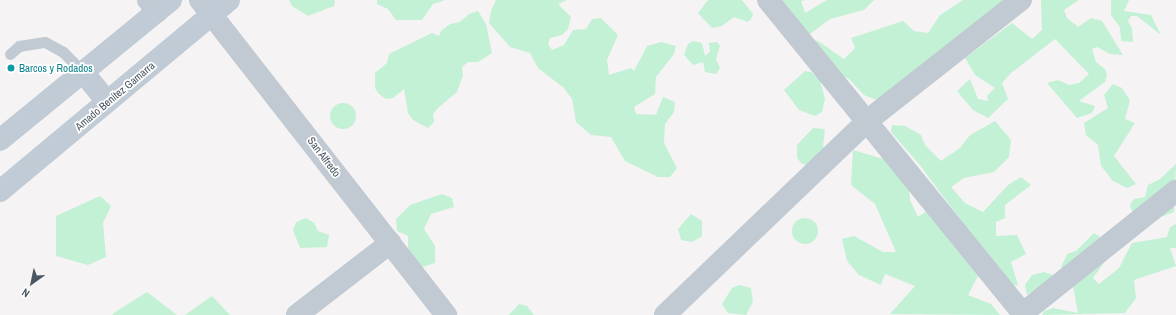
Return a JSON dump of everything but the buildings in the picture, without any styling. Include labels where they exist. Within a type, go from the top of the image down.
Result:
[{"type":"main road","name":"Amado Benítez Gamarra","points":[[0,191],[107,102],[206,7],[229,0]]},
{"type":"main road","points":[[0,140],[82,72],[159,4]]},
{"type":"main road","points":[[82,72],[107,102]]},
{"type":"street","points":[[768,0],[1024,314],[1176,191]]},
{"type":"street","points":[[665,315],[867,121],[1021,0]]},
{"type":"street","name":"San Alfredo","points":[[206,7],[446,315]]},
{"type":"street","points":[[297,315],[390,243]]},
{"type":"lane","points":[[10,54],[19,46],[45,42],[63,52],[82,72]]},
{"type":"green space","points":[[289,0],[335,0],[334,6],[308,16],[292,6]]},
{"type":"green space","points":[[377,0],[445,0],[433,4],[422,20],[396,20],[388,9],[377,4]]},
{"type":"green space","points":[[496,0],[567,0],[558,4],[571,17],[568,29],[562,35],[550,38],[548,44],[552,50],[564,45],[573,30],[586,29],[592,19],[601,18],[618,35],[607,60],[609,75],[631,68],[634,71],[647,46],[661,42],[676,46],[674,54],[656,77],[655,94],[634,107],[636,114],[656,115],[663,97],[675,102],[674,112],[665,124],[664,143],[677,168],[670,177],[658,177],[625,161],[611,137],[591,135],[576,122],[572,99],[564,88],[538,68],[530,53],[510,47],[489,23],[491,11]]},
{"type":"green space","points":[[708,0],[742,0],[753,14],[748,22],[734,17],[722,26],[712,28],[698,13]]},
{"type":"green space","points":[[777,0],[806,0],[801,1],[805,13],[827,0],[874,0],[864,10],[830,19],[810,34],[800,30]]},
{"type":"green space","points":[[963,0],[1011,0],[879,101],[864,95],[848,78],[826,74],[811,40],[818,41],[844,59],[855,48],[851,38],[903,21],[914,31],[928,33],[940,15]]},
{"type":"green space","points":[[1041,0],[1079,0],[1064,10],[1067,18],[1078,27],[1091,18],[1102,21],[1123,55],[1110,54],[1097,47],[1092,49],[1096,62],[1105,69],[1107,75],[1105,82],[1079,101],[1095,106],[1092,113],[1077,118],[1047,83],[1058,80],[1069,85],[1079,83],[1089,74],[1055,39],[1011,73],[1002,83],[1008,99],[988,118],[973,110],[957,91],[970,79],[978,99],[988,101],[987,96],[995,88],[975,75],[965,58],[1012,23],[1032,39],[1042,30]]},
{"type":"green space","points":[[1111,0],[1129,0],[1124,11],[1151,15],[1161,35],[1137,16],[1131,16],[1128,21],[1132,28],[1133,42],[1121,41],[1120,27],[1111,15]]},
{"type":"green space","points":[[478,11],[486,24],[492,53],[478,62],[468,62],[462,67],[463,75],[457,92],[433,114],[434,122],[428,128],[413,120],[408,113],[404,89],[393,98],[386,99],[379,94],[375,88],[375,73],[387,63],[389,54],[432,33],[439,36],[441,31],[450,24],[460,22],[469,14]]},
{"type":"green space","points":[[693,41],[702,43],[705,56],[710,51],[709,43],[717,42],[720,46],[716,59],[720,68],[716,74],[705,72],[703,62],[693,65],[684,55],[688,44]]},
{"type":"green space","points":[[805,71],[811,72],[820,80],[825,99],[822,112],[815,116],[799,110],[784,90]]},
{"type":"green space","points":[[1113,84],[1122,88],[1130,100],[1125,119],[1135,123],[1114,156],[1136,184],[1127,188],[1113,181],[1101,166],[1098,145],[1086,135],[1084,123],[1108,108],[1104,95]]},
{"type":"green space","points":[[343,103],[352,107],[356,116],[352,125],[343,129],[334,125],[330,116],[334,107]]},
{"type":"green space","points":[[995,121],[1011,140],[1009,157],[994,172],[964,178],[951,187],[965,203],[983,212],[1008,185],[1021,177],[1031,185],[1005,205],[1005,218],[996,222],[996,236],[1017,235],[1026,254],[1011,262],[1018,285],[1010,286],[919,164],[891,132],[892,125],[905,126],[921,135],[925,145],[941,161],[960,148],[970,135]]},
{"type":"green space","points":[[813,128],[825,129],[823,147],[834,147],[820,171],[801,163],[797,158],[797,145]]},
{"type":"green space","points":[[853,150],[907,166],[910,200],[918,217],[937,204],[980,272],[968,295],[991,304],[1000,315],[890,314],[915,286],[885,274],[881,285],[859,275],[847,261],[842,239],[854,236],[883,252],[896,252],[875,204],[851,185]]},
{"type":"green space","points":[[1176,164],[1174,212],[1161,217],[1133,213],[1130,205],[1134,199],[1145,197],[1148,185],[1160,179]]},
{"type":"green space","points":[[442,194],[452,198],[454,207],[431,214],[424,229],[435,246],[435,263],[417,269],[408,254],[408,236],[397,231],[396,219],[410,205]]},
{"type":"green space","points":[[100,196],[111,206],[103,223],[106,257],[88,265],[56,256],[56,216]]},
{"type":"green space","points":[[691,214],[702,221],[702,236],[692,242],[681,240],[678,229]]},
{"type":"green space","points":[[306,218],[314,223],[318,231],[329,235],[327,247],[300,248],[293,230],[296,222]]},
{"type":"green space","points":[[805,218],[815,221],[818,231],[815,241],[805,244],[795,241],[792,231],[795,221]]},
{"type":"green space","points":[[1176,224],[1176,248],[1170,248],[1176,266],[1134,280],[1136,298],[1125,313],[1042,315],[1044,311],[1053,308],[1078,313],[1072,281],[1061,267],[1067,254],[1076,251],[1094,233],[1111,244],[1108,257],[1093,278],[1099,284],[1119,268],[1132,243],[1167,237],[1170,227]]},
{"type":"green space","points":[[1044,272],[1056,276],[1027,295],[1025,285],[1032,275]]},
{"type":"green space","points":[[739,285],[751,288],[753,302],[746,315],[728,313],[722,304],[732,288]]},
{"type":"green space","points":[[147,292],[177,315],[112,315],[115,312]]},
{"type":"green space","points":[[212,296],[230,315],[185,315]]},
{"type":"green space","points":[[519,304],[527,306],[534,315],[509,315]]},
{"type":"place","name":"Barcos y Rodados","points":[[11,68]]}]
